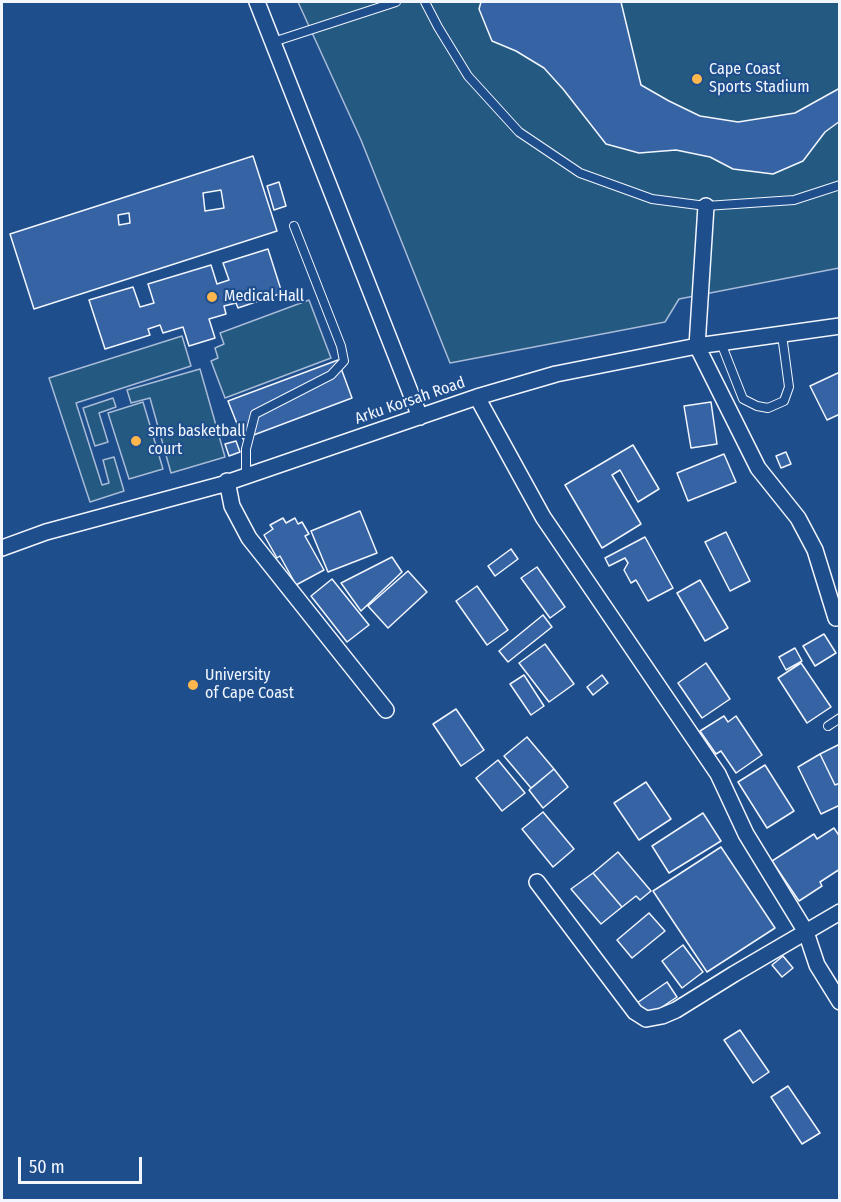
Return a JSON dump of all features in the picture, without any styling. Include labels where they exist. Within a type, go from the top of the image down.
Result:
[{"type":"street","points":[[257,2],[420,417]]},
{"type":"street","points":[[706,206],[697,346],[758,468],[798,518],[815,550],[836,618]]},
{"type":"street","name":"Arku Korsah Road","points":[[2,548],[46,532],[246,476],[477,397],[556,374],[697,346],[840,326]]},
{"type":"street","points":[[477,397],[543,517],[718,774],[746,834],[806,933],[817,965],[840,1002]]},
{"type":"street","points":[[227,481],[232,506],[249,538],[386,710]]},
{"type":"street","points":[[537,882],[634,1012],[646,1018],[662,1016],[676,1010],[840,912]]},
{"type":"lane","points":[[273,42],[396,2]]},
{"type":"lane","points":[[425,2],[468,76],[519,132],[580,174],[652,199],[706,206],[794,200],[840,185]]},
{"type":"lane","points":[[246,476],[246,449],[255,414],[331,375],[344,361],[341,346],[294,226]]},
{"type":"lane","points":[[721,343],[743,399],[756,406],[768,408],[784,401],[789,387],[782,335]]},
{"type":"lane","points":[[828,726],[840,718]]},
{"type":"shaded area","name":"Cape Coast Sports Stadium","points":[[298,2],[839,2],[839,268],[679,299],[665,322],[450,363],[361,140]]},
{"type":"shaded area","points":[[309,300],[331,358],[225,398],[211,361],[218,358],[215,348],[224,344],[220,333]]},
{"type":"shaded area","points":[[182,336],[191,366],[76,403],[102,485],[109,483],[103,460],[114,457],[124,491],[90,502],[49,378]]},
{"type":"shaded area","points":[[200,369],[225,457],[171,473],[150,398],[131,403],[127,390]]},
{"type":"shaded area","points":[[113,398],[116,407],[99,413],[108,442],[95,446],[83,408]]},
{"type":"shaded area","name":"sms basketball court","points":[[143,402],[163,469],[129,479],[108,413]]},
{"type":"building","points":[[481,2],[621,2],[641,85],[669,101],[700,116],[738,122],[795,113],[840,88],[840,121],[825,132],[803,161],[773,174],[733,169],[710,157],[676,150],[639,153],[606,144],[544,68],[516,51],[492,41],[479,9]]},
{"type":"building","points":[[253,156],[277,231],[34,309],[10,234]],"holes":[[[221,190],[224,208],[205,211],[203,193]],[[129,213],[130,223],[119,225],[118,215]]]},
{"type":"building","points":[[279,182],[286,206],[274,210],[267,186]]},
{"type":"building","name":"Medical Hall","points":[[268,249],[282,293],[238,308],[236,303],[224,306],[226,314],[209,319],[215,338],[189,346],[183,327],[163,333],[160,325],[148,329],[150,335],[105,349],[89,300],[133,287],[140,307],[154,303],[148,284],[211,265],[217,284],[229,280],[223,263]]},
{"type":"building","points":[[338,360],[352,398],[243,439],[228,401]]},
{"type":"building","points":[[840,372],[840,414],[827,420],[810,386]]},
{"type":"building","points":[[711,402],[717,444],[691,448],[684,406]]},
{"type":"building","points":[[236,441],[240,452],[229,456],[225,444]]},
{"type":"building","points":[[633,445],[659,489],[638,502],[620,470],[612,475],[641,524],[602,548],[565,485]]},
{"type":"building","points":[[786,452],[791,464],[781,468],[776,456]]},
{"type":"building","points":[[724,454],[736,482],[688,501],[677,473]]},
{"type":"building","points":[[360,511],[377,553],[328,572],[311,531]]},
{"type":"building","points":[[283,518],[286,523],[295,518],[298,524],[302,522],[309,534],[305,536],[324,570],[296,585],[280,556],[277,558],[264,535],[273,529],[270,525]]},
{"type":"building","points":[[726,532],[750,581],[730,591],[705,542]]},
{"type":"building","points":[[645,537],[673,588],[648,601],[636,580],[631,583],[624,570],[628,563],[625,558],[609,566],[605,558]]},
{"type":"building","points":[[511,549],[518,559],[495,576],[488,566]]},
{"type":"building","points":[[392,557],[402,572],[361,611],[341,583]]},
{"type":"building","points":[[537,567],[565,607],[550,618],[521,578]]},
{"type":"building","points":[[408,571],[427,592],[388,628],[368,606]]},
{"type":"building","points":[[332,579],[369,625],[347,642],[311,596]]},
{"type":"building","points":[[700,580],[728,628],[705,641],[677,593]]},
{"type":"building","points":[[477,586],[508,630],[487,645],[456,601]]},
{"type":"building","points":[[543,615],[552,627],[508,662],[499,651]]},
{"type":"building","points":[[824,634],[836,653],[815,666],[803,646]]},
{"type":"building","points":[[545,644],[574,684],[549,702],[519,663]]},
{"type":"building","points":[[795,648],[802,661],[786,670],[779,657]]},
{"type":"building","points":[[706,663],[730,699],[702,718],[678,683]]},
{"type":"building","points":[[801,663],[831,707],[807,723],[778,678]]},
{"type":"building","points":[[524,675],[544,706],[531,715],[510,684]]},
{"type":"building","points":[[602,675],[608,683],[593,695],[587,687]]},
{"type":"building","points":[[456,709],[484,750],[461,766],[433,724]]},
{"type":"building","points":[[724,716],[728,722],[736,716],[762,755],[736,773],[721,751],[716,754],[700,731]]},
{"type":"building","points":[[527,737],[554,769],[531,788],[504,756]]},
{"type":"building","points":[[840,744],[840,783],[835,785],[820,754]]},
{"type":"building","points":[[820,754],[835,785],[840,783],[840,805],[821,814],[798,767]]},
{"type":"building","points":[[498,760],[525,793],[502,811],[476,778]]},
{"type":"building","points":[[765,765],[794,811],[767,828],[738,782]]},
{"type":"building","points":[[554,769],[568,787],[543,808],[529,790]]},
{"type":"building","points":[[646,782],[671,819],[639,840],[614,803]]},
{"type":"building","points":[[543,812],[574,849],[553,867],[522,829]]},
{"type":"building","points":[[703,813],[721,841],[669,873],[652,846]]},
{"type":"building","points":[[834,828],[840,837],[840,869],[820,882],[822,886],[799,901],[772,861],[814,834],[817,839]]},
{"type":"building","points":[[721,847],[775,928],[707,972],[653,891]]},
{"type":"building","points":[[618,852],[651,891],[640,900],[636,896],[622,907],[593,873]]},
{"type":"building","points":[[593,873],[622,907],[601,924],[571,889]]},
{"type":"building","points":[[649,913],[665,931],[632,958],[617,940]]},
{"type":"building","points":[[683,945],[703,972],[682,988],[662,961]]},
{"type":"building","points":[[783,956],[793,968],[782,977],[772,965]]},
{"type":"building","points":[[667,982],[677,997],[647,1017],[637,1003]]},
{"type":"building","points":[[740,1030],[769,1072],[753,1083],[724,1040]]},
{"type":"building","points":[[788,1086],[820,1133],[802,1144],[771,1097]]},
{"type":"place","name":"Cape Coast Sports Stadium","points":[[697,79]]},
{"type":"place","name":"Medical Hall","points":[[212,297]]},
{"type":"place","name":"sms basketball court","points":[[136,441]]},
{"type":"place","name":"University of Cape Coast","points":[[193,685]]}]
